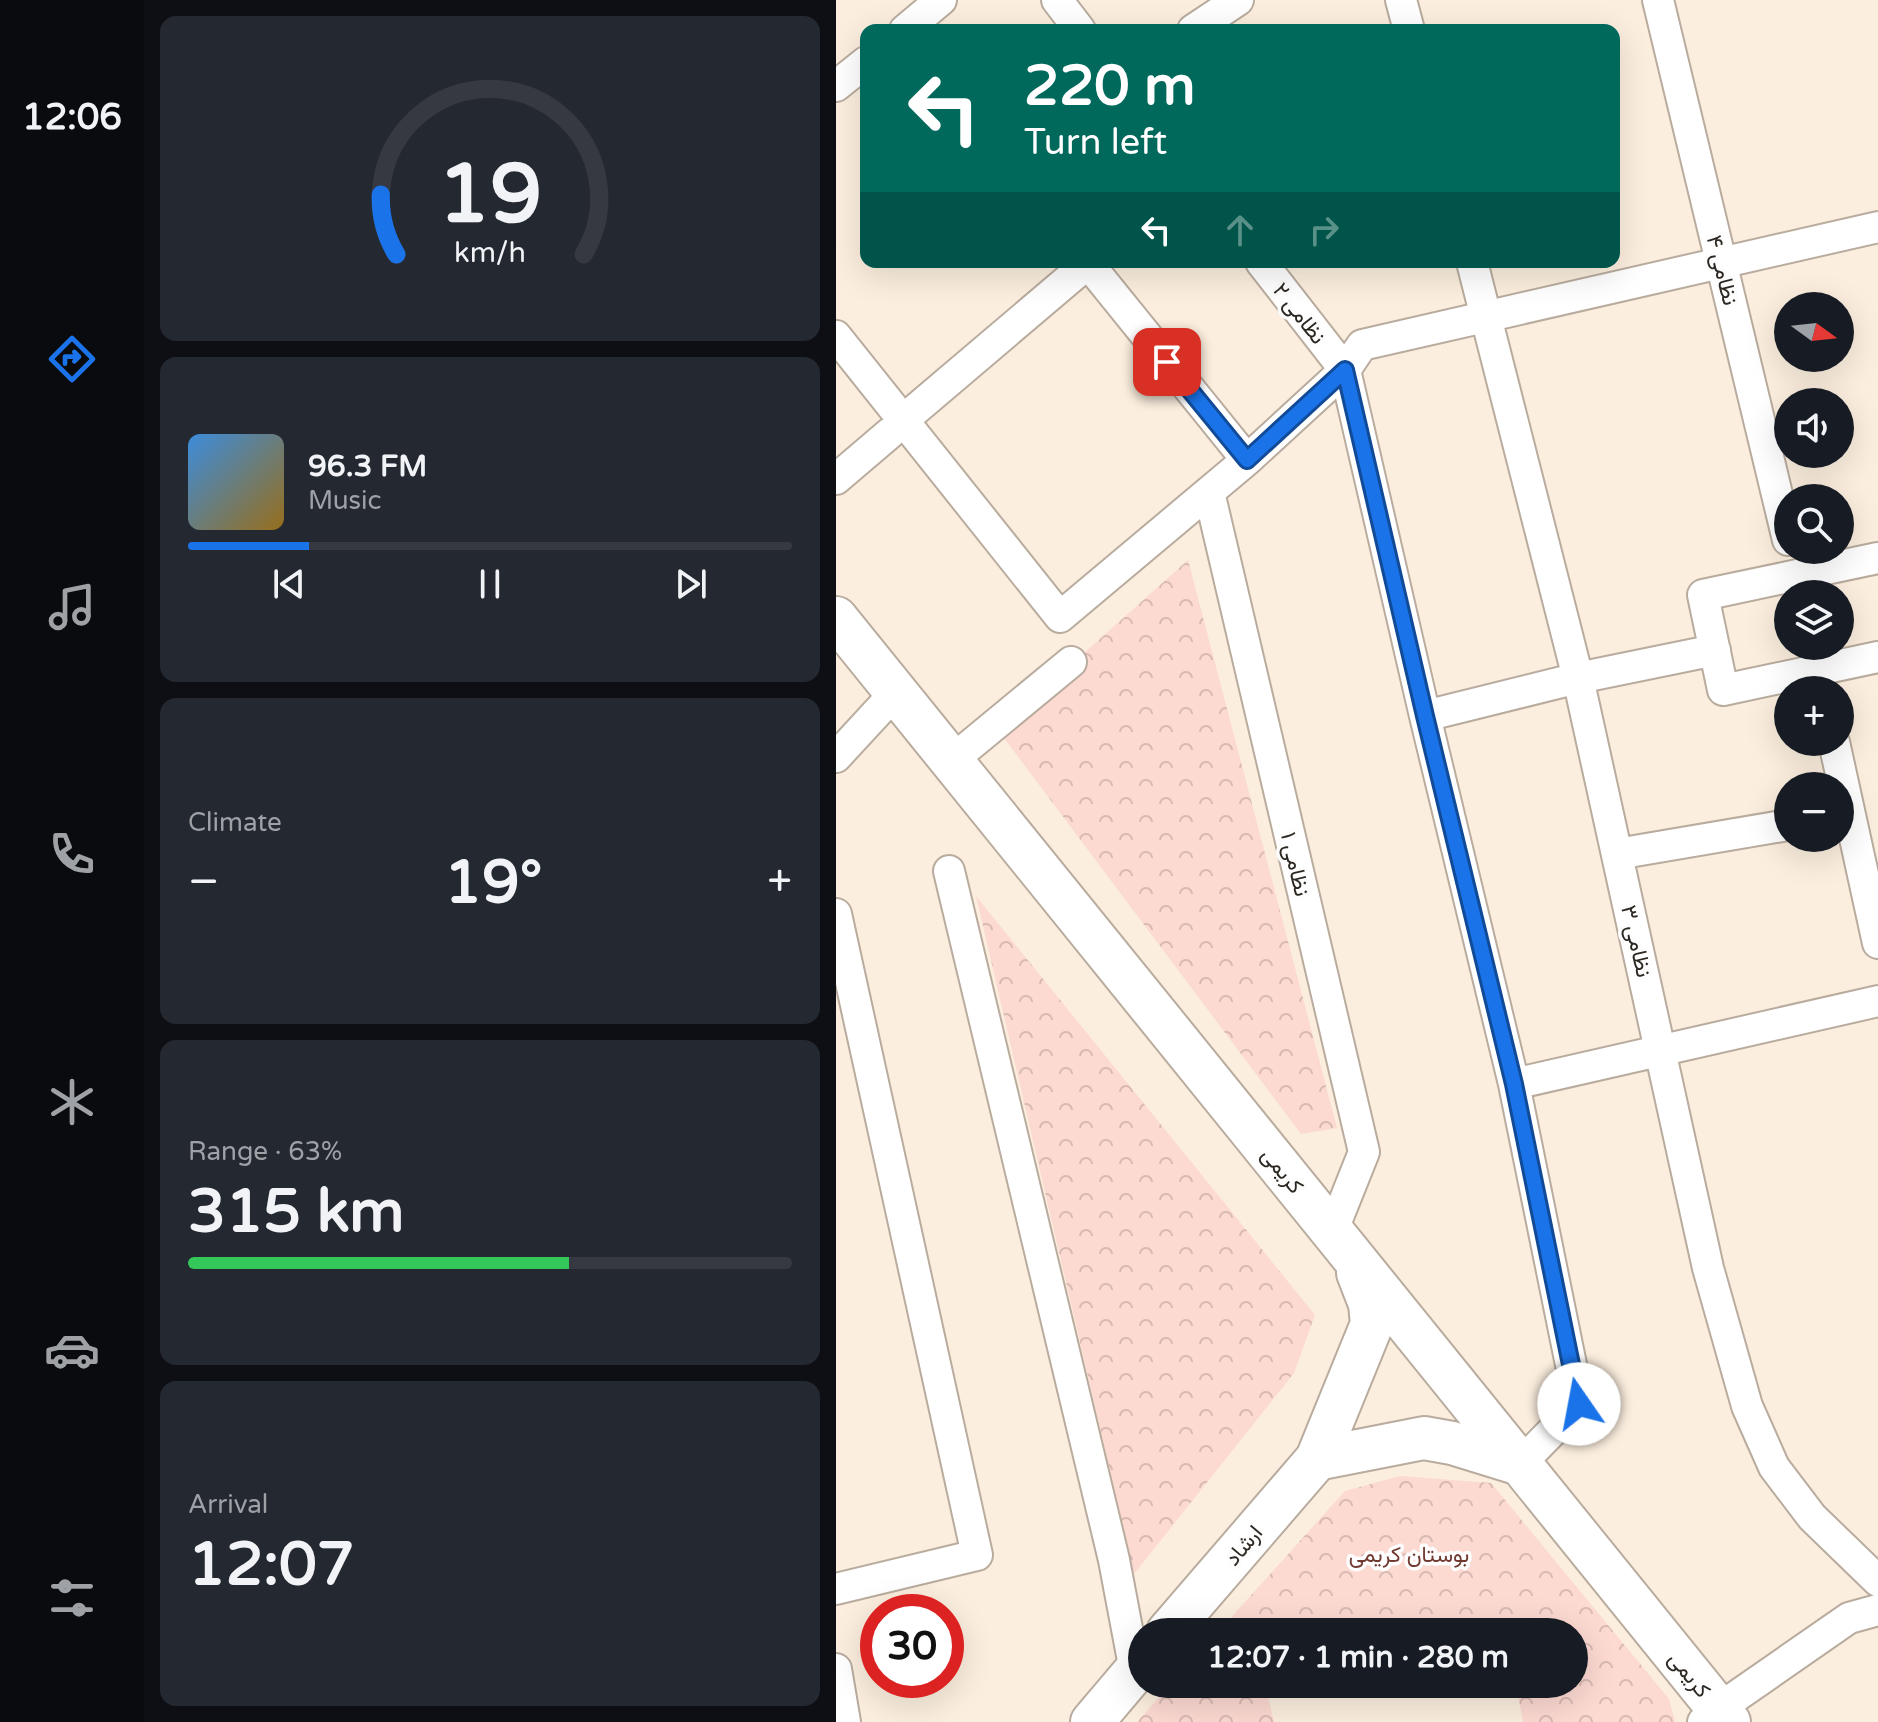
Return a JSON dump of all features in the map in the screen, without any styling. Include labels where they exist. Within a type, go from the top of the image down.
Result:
[{"type":"street","points":[[912,24],[941,0]]},
{"type":"street","points":[[1057,0],[1075,24]]},
{"type":"street","points":[[1202,24],[1238,0]]},
{"type":"street","points":[[1401,0],[1407,24]]},
{"type":"street","name":"نظامی ۴","points":[[1658,0],[1774,484]]},
{"type":"street","points":[[836,86],[860,67]]},
{"type":"street","points":[[836,336],[896,427],[1060,617],[1247,460],[1345,370],[1362,345],[1878,227]]},
{"type":"street","points":[[836,479],[1081,268]]},
{"type":"street","points":[[1093,268],[1247,460]]},
{"type":"street","name":"نظامی ۲","points":[[1266,268],[1345,370],[1514,1084],[1579,1404],[1520,1464]]},
{"type":"street","name":"نظامی ۳","points":[[1474,268],[1578,678],[1708,1268],[1747,1406],[1774,1467],[1812,1517],[1878,1581]]},
{"type":"street","name":"نظامی ۱","points":[[1209,492],[1364,1152],[1341,1243]]},
{"type":"street","points":[[1854,559],[1878,558]]},
{"type":"street","points":[[1774,685],[1723,690],[1703,595],[1788,564]]},
{"type":"street","name":"کریمی","points":[[836,618],[1520,1464],[1717,1718]]},
{"type":"street","points":[[1425,716],[1578,678],[1715,650]]},
{"type":"street","points":[[1830,676],[1878,657]]},
{"type":"street","points":[[951,761],[1071,662]]},
{"type":"street","points":[[836,757],[896,692]]},
{"type":"street","points":[[1617,854],[1774,827]]},
{"type":"street","points":[[1854,850],[1878,943]]},
{"type":"street","points":[[949,871],[1128,1622]]},
{"type":"street","points":[[836,914],[977,1555],[836,1589]]},
{"type":"street","points":[[1514,1084],[1878,1001]]},
{"type":"street","name":"ارشاد","points":[[1180,1618],[1317,1459],[1372,1324],[1370,1304],[1341,1243]]},
{"type":"street","points":[[1317,1459],[1424,1438],[1452,1443],[1520,1464]]},
{"type":"street","points":[[1717,1718],[1849,1618],[1878,1610]]},
{"type":"street","points":[[836,1669],[845,1722]]},
{"type":"street","points":[[1092,1722],[1128,1679]]},
{"type":"green space","points":[[1188,560],[1337,1128],[1301,1134],[998,730]]},
{"type":"green space","points":[[976,896],[1315,1315],[1294,1373],[1134,1574]]},
{"type":"green space","name":"بوستان کریمی","points":[[1400,1476],[1491,1483],[1669,1699],[1675,1722],[1523,1722],[1519,1698],[1588,1698],[1588,1618],[1231,1618],[1345,1491]]},
{"type":"green space","points":[[1158,1698],[1268,1698],[1274,1722],[1137,1722]]},
{"type":"route","points":[[1167,362],[1247,460],[1345,370],[1514,1084],[1579,1404]]}]
